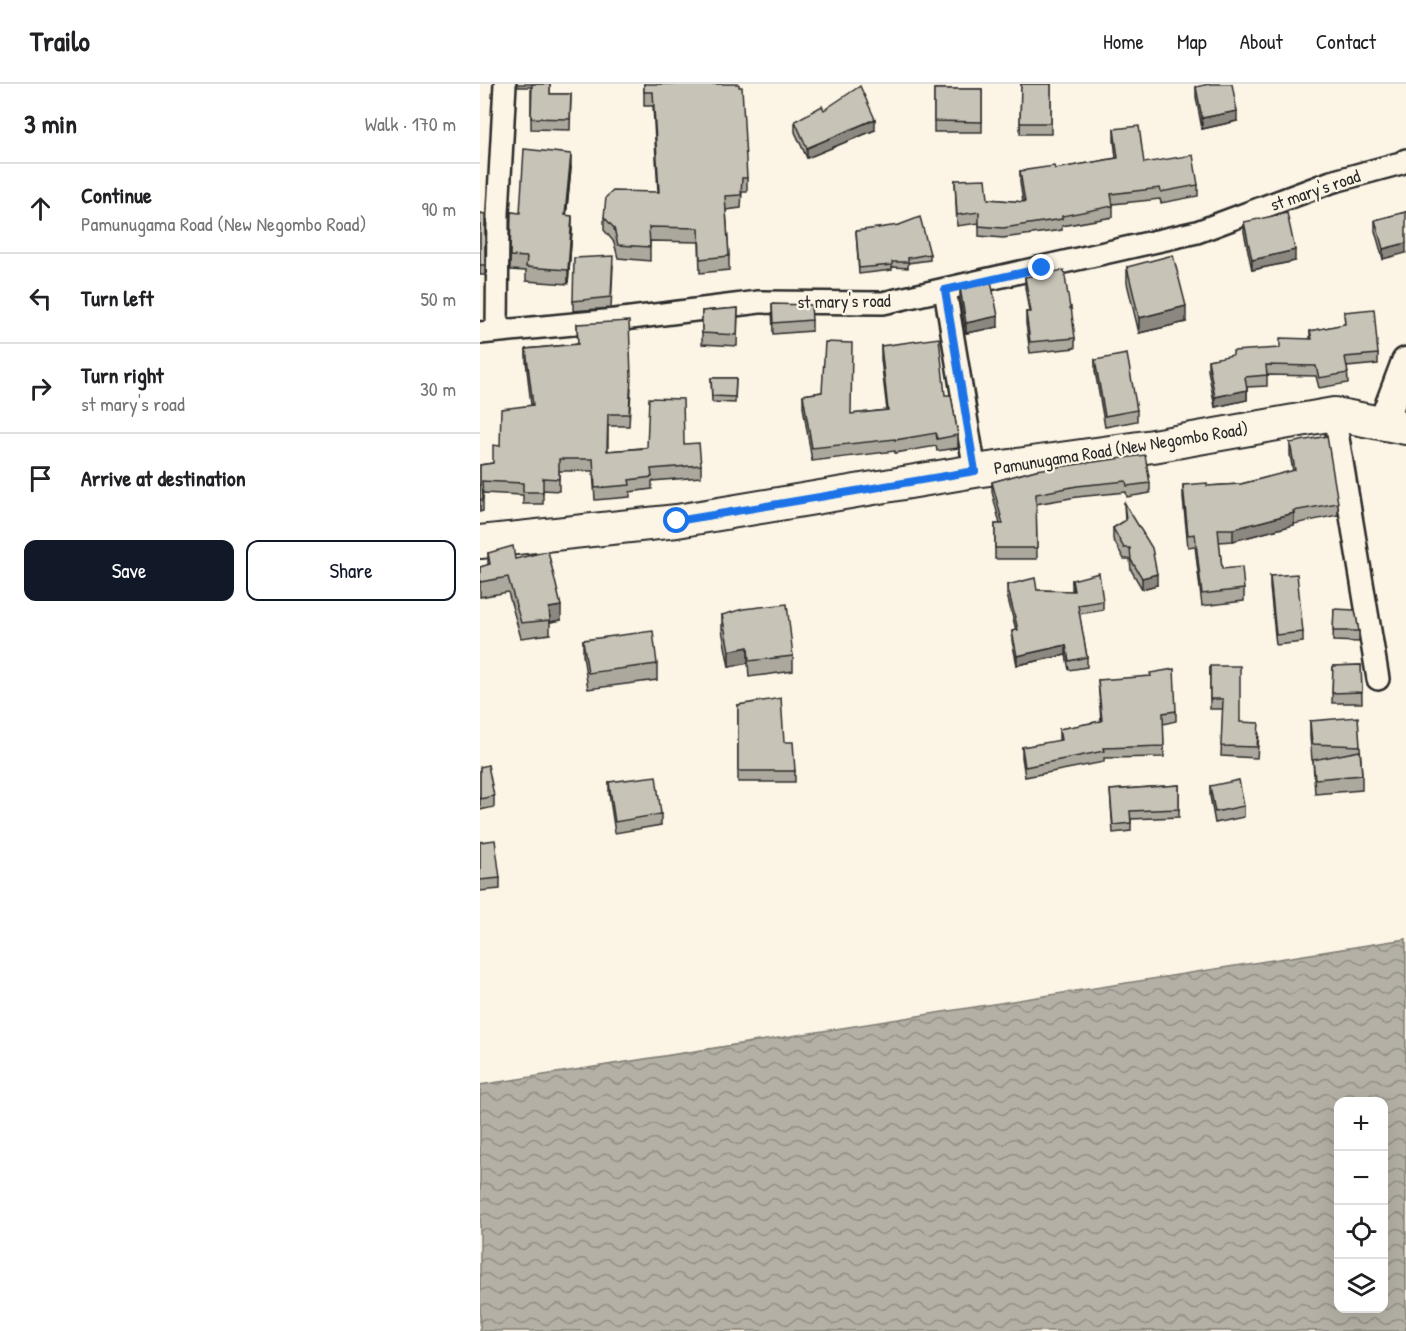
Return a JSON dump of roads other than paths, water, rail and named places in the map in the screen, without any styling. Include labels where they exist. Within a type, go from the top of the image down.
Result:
[{"type":"main road","name":"Pamunugama Road (New Negombo Road)","points":[[480,542],[677,521],[975,471],[1153,446],[1334,414],[1394,426]]},
{"type":"street","points":[[489,332],[505,84]]},
{"type":"street","name":"st mary's road","points":[[489,332],[615,320],[759,302],[883,303],[1197,232],[1331,182],[1406,160]]},
{"type":"street","points":[[945,290],[975,471]]},
{"type":"street","points":[[1394,426],[1406,362]]},
{"type":"street","points":[[1334,414],[1378,679]]},
{"type":"water","points":[[1406,939],[1406,1331],[480,1331],[480,1085]]}]
